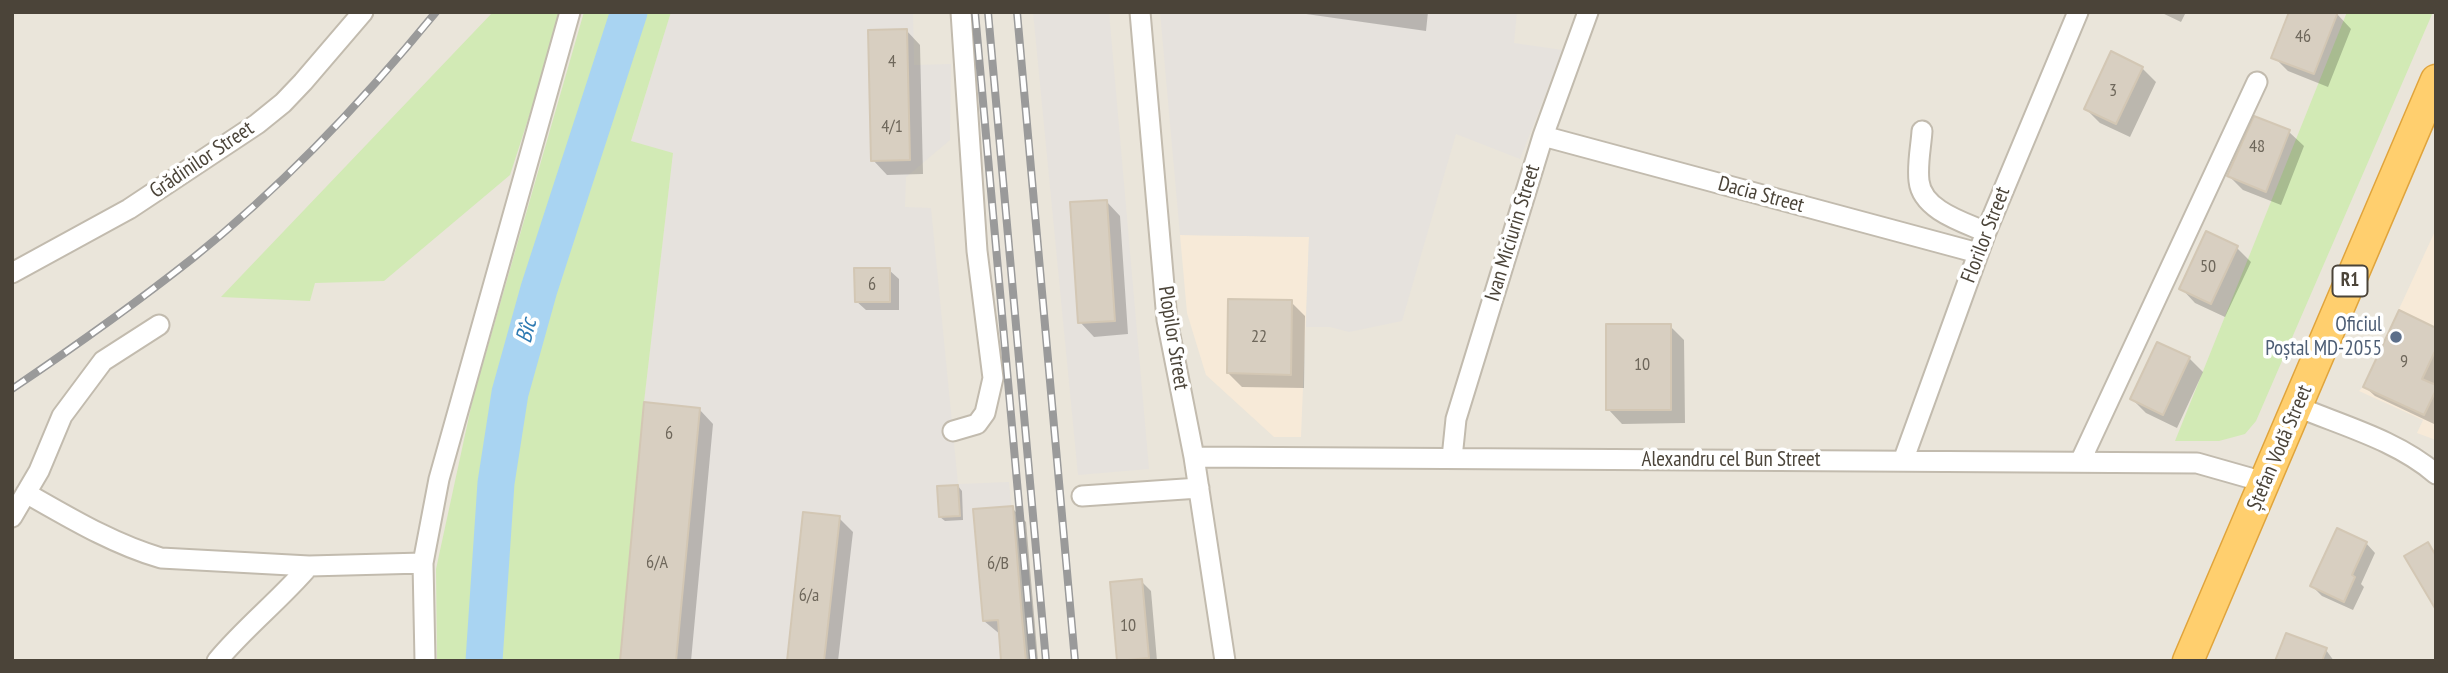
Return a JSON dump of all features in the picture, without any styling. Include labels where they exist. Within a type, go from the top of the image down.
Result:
[{"type":"highway","name":"Ștefan Vodă Street","points":[[2188,661],[2436,80]]},
{"type":"street","name":"Grădinilor Street","points":[[12,272],[129,209],[257,124],[303,82],[363,12]]},
{"type":"street","points":[[425,661],[423,563],[439,479],[570,12]]},
{"type":"street","points":[[953,431],[977,424],[985,414],[993,379],[977,251],[961,12]]},
{"type":"street","name":"Plopilor Street","points":[[1140,12],[1167,320],[1195,457],[1225,661]]},
{"type":"street","name":"Ivan Miciurin Street","points":[[1451,458],[1456,419],[1543,136],[1588,12]]},
{"type":"street","name":"Florilor Street","points":[[1903,461],[1986,232],[2078,12]]},
{"type":"street","points":[[2080,462],[2257,82]]},
{"type":"street","points":[[1922,131],[1919,184],[1924,195],[1932,204],[1958,220],[1986,232]]},
{"type":"street","name":"Dacia Street","points":[[1543,136],[1978,253]]},
{"type":"street","points":[[12,517],[62,416],[103,361],[159,325]]},
{"type":"street","points":[[2298,407],[2399,449],[2421,461],[2436,474]]},
{"type":"street","name":"Alexandru cel Bun Street","points":[[1195,457],[2197,463],[2264,482]]},
{"type":"street","points":[[1082,496],[1199,488]]},
{"type":"street","points":[[26,493],[87,527],[139,552],[160,558],[309,566],[423,563]]},
{"type":"street","points":[[217,661],[238,635],[285,594],[309,566]]},
{"type":"shaded area","points":[[12,12],[2436,12],[2436,661],[12,661]]},
{"type":"shaded area","points":[[671,12],[913,12],[914,65],[951,64],[950,140],[906,177],[905,207],[931,208],[958,484],[1009,482],[1026,661],[620,661],[644,402],[673,154],[631,142]]},
{"type":"shaded area","points":[[1033,12],[1109,12],[1149,469],[1078,475]]},
{"type":"shaded area","points":[[1160,12],[1517,12],[1514,43],[1563,50],[1520,159],[1456,134],[1402,321],[1349,332],[1330,327],[1306,327],[1309,237],[1180,235]]},
{"type":"shaded area","points":[[2436,229],[2436,440],[2417,433],[2423,420],[2359,391]]},
{"type":"shaded area","points":[[1180,235],[1309,237],[1301,437],[1274,437],[1206,375],[1187,313]]},
{"type":"green space","points":[[493,12],[563,12],[510,175],[384,281],[315,283],[310,301],[221,297]]},
{"type":"green space","points":[[584,12],[671,12],[631,141],[673,153],[644,402],[620,661],[437,661],[436,569],[473,398]]},
{"type":"green space","points":[[2347,12],[2433,12],[2256,421],[2245,434],[2219,441],[2175,441]]},
{"type":"building","points":[[2289,12],[2338,12],[2314,74],[2271,58]]},
{"type":"building","points":[[907,29],[910,160],[871,161],[868,30]]},
{"type":"building","points":[[2111,51],[2143,67],[2116,124],[2084,109]]},
{"type":"building","points":[[2254,116],[2290,130],[2266,192],[2227,176]]},
{"type":"building","points":[[1107,200],[1115,321],[1078,323],[1070,202]]},
{"type":"building","points":[[2206,231],[2238,246],[2211,304],[2179,289]]},
{"type":"building","points":[[854,268],[890,268],[890,302],[855,302]]},
{"type":"building","points":[[1228,299],[1292,300],[1291,375],[1227,373]]},
{"type":"building","points":[[2399,310],[2436,328],[2436,349],[2422,379],[2436,385],[2436,390],[2424,415],[2363,387]]},
{"type":"building","points":[[1606,324],[1671,324],[1671,410],[1606,410]]},
{"type":"building","points":[[2157,342],[2190,357],[2163,415],[2130,399]]},
{"type":"building","points":[[644,402],[700,408],[676,661],[620,661]]},
{"type":"building","points":[[958,485],[960,516],[939,517],[937,486]]},
{"type":"building","points":[[1013,506],[1026,661],[1001,661],[998,620],[983,621],[973,509]]},
{"type":"building","points":[[803,512],[840,516],[824,661],[787,661]]},
{"type":"building","points":[[2337,528],[2367,542],[2352,575],[2355,577],[2344,602],[2310,586]]},
{"type":"building","points":[[2428,542],[2436,556],[2436,610],[2404,556]]},
{"type":"building","points":[[1142,579],[1149,658],[1117,661],[1110,582]]},
{"type":"building","points":[[2286,633],[2327,648],[2322,661],[2275,661]]},
{"type":"waterway","name":"Bîc","points":[[484,661],[496,483],[510,393],[539,289],[629,12]]},
{"type":"railway","points":[[12,389],[149,292],[259,202],[351,110],[436,12]]},
{"type":"railway","points":[[975,12],[1033,661]]},
{"type":"railway","points":[[988,12],[1046,661]]},
{"type":"railway","points":[[1017,12],[1075,661]]},
{"type":"place","name":"Oficiul Poștal MD-2055","points":[[2396,337]]}]
